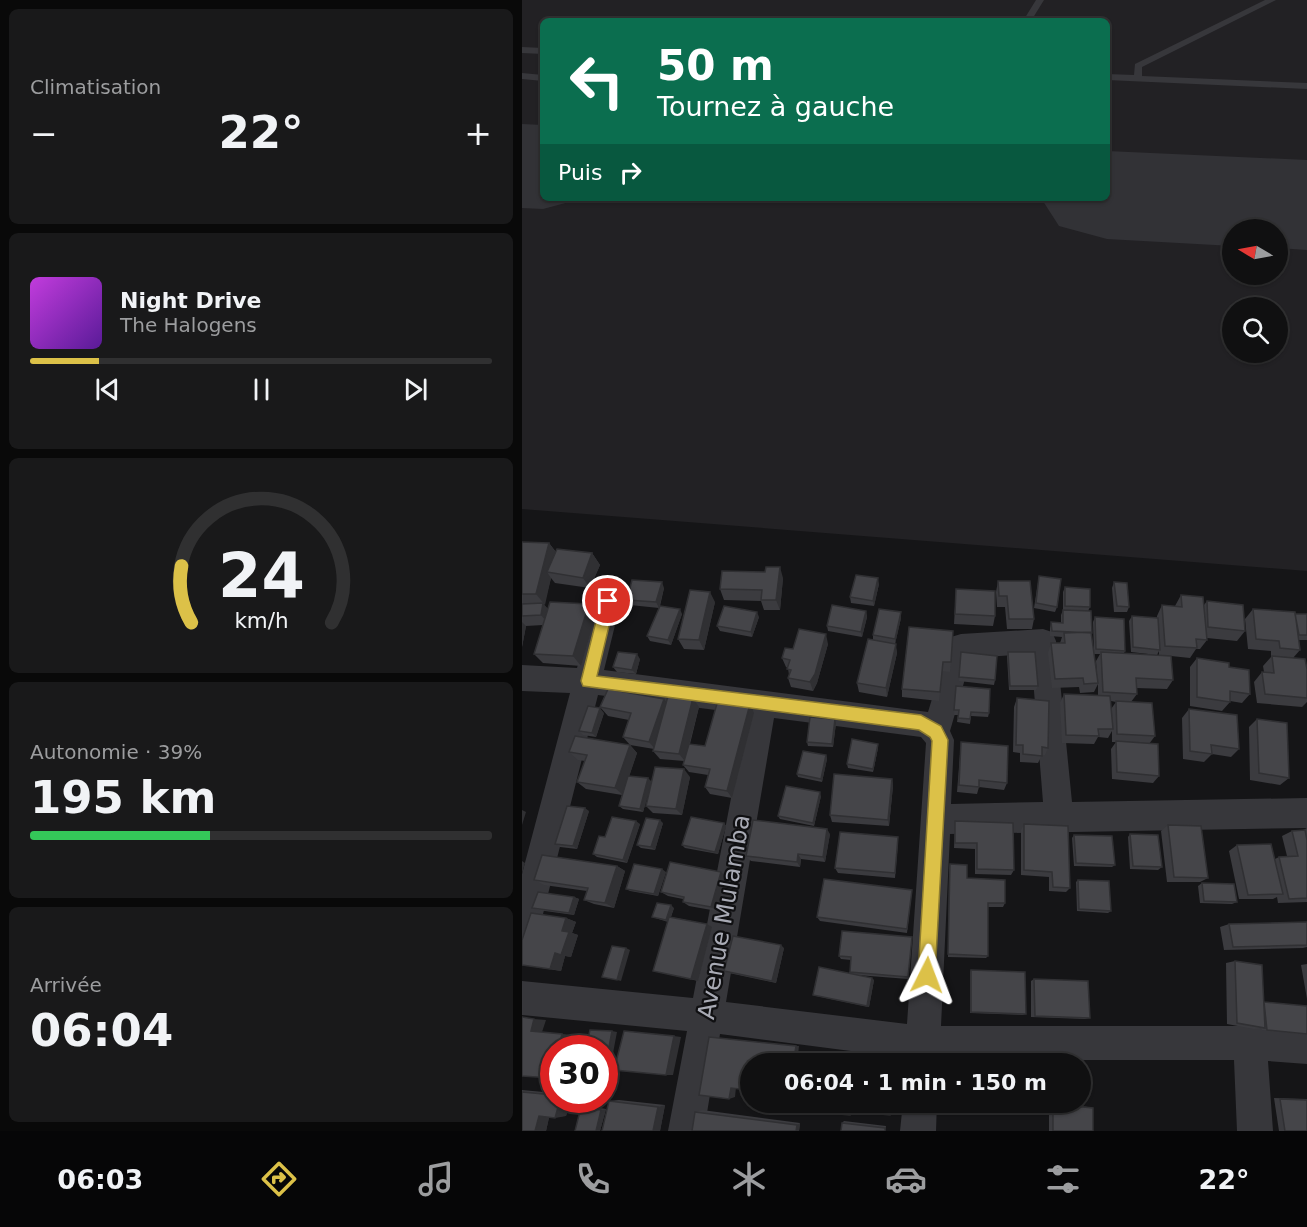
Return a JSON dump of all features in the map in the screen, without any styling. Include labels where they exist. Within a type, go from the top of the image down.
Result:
[{"type":"street","points":[[522,934],[608,601]]},
{"type":"street","points":[[936,731],[961,646],[1043,640],[1059,817]]},
{"type":"street","points":[[522,678],[588,681],[921,723],[936,731],[940,740],[923,1053]]},
{"type":"street","name":"Avenue Mulamba","points":[[686,1131],[763,703]]},
{"type":"street","points":[[934,819],[1307,813]]},
{"type":"street","points":[[522,998],[706,1016],[923,1053],[1250,1043],[1307,1047]]},
{"type":"street","points":[[1250,1043],[1255,1131]]},
{"type":"street","points":[[918,1131],[919,1113]]},
{"type":"lane","points":[[1029,18],[1040,0]]},
{"type":"lane","points":[[1138,78],[1138,66],[1272,0]]},
{"type":"lane","points":[[522,50],[540,51]]},
{"type":"lane","points":[[522,76],[540,78]]},
{"type":"lane","points":[[1110,76],[1307,86]]},
{"type":"shaded area","points":[[522,0],[1307,0],[1307,571],[522,509]]},
{"type":"building","points":[[522,542],[549,543],[536,594],[522,594]]},
{"type":"building","points":[[557,549],[592,553],[583,578],[547,572]]},
{"type":"building","points":[[766,567],[780,567],[776,600],[761,600],[762,590],[720,589],[722,571],[765,572]]},
{"type":"building","points":[[856,575],[878,578],[873,601],[850,597]]},
{"type":"building","points":[[1039,576],[1061,579],[1057,607],[1036,603]]},
{"type":"building","points":[[632,580],[662,582],[656,602],[627,600]]},
{"type":"building","points":[[998,581],[1030,581],[1034,619],[1009,619],[1007,596],[999,596]]},
{"type":"building","points":[[1114,582],[1127,583],[1129,607],[1117,606]]},
{"type":"building","points":[[1065,587],[1090,589],[1090,607],[1065,606]]},
{"type":"building","points":[[956,589],[995,591],[995,616],[955,614]]},
{"type":"building","points":[[690,590],[710,592],[699,640],[678,639]]},
{"type":"building","points":[[1181,595],[1203,597],[1207,640],[1196,639],[1197,648],[1165,646],[1162,605],[1182,607]]},
{"type":"building","points":[[1207,601],[1243,605],[1245,631],[1208,627]]},
{"type":"building","points":[[550,602],[589,604],[573,656],[534,654]]},
{"type":"building","points":[[543,603],[541,615],[522,616],[522,604]]},
{"type":"building","points":[[832,605],[866,611],[861,632],[827,626]]},
{"type":"building","points":[[660,606],[680,609],[668,640],[647,636]]},
{"type":"building","points":[[724,606],[757,612],[751,632],[717,626]]},
{"type":"building","points":[[879,609],[901,612],[895,639],[873,635]]},
{"type":"building","points":[[1253,609],[1295,612],[1300,650],[1280,648],[1279,641],[1256,639]]},
{"type":"building","points":[[1063,610],[1091,611],[1092,633],[1052,631],[1051,622],[1063,623]]},
{"type":"building","points":[[1295,614],[1307,614],[1307,635],[1299,635]]},
{"type":"building","points":[[1132,616],[1158,618],[1160,650],[1133,647]]},
{"type":"building","points":[[1095,617],[1124,619],[1125,651],[1096,649]]},
{"type":"building","points":[[909,627],[953,631],[951,662],[943,662],[940,692],[902,689]]},
{"type":"building","points":[[799,629],[826,634],[815,674],[810,682],[788,678],[791,670],[787,669],[790,660],[782,658],[785,648],[793,649]]},
{"type":"building","points":[[1091,632],[1098,683],[1084,684],[1083,678],[1055,679],[1051,643],[1065,643],[1064,633]]},
{"type":"building","points":[[868,639],[896,644],[886,688],[857,683]]},
{"type":"building","points":[[618,652],[637,654],[632,670],[613,667]]},
{"type":"building","points":[[961,652],[997,656],[995,680],[959,677]]},
{"type":"building","points":[[1008,652],[1035,652],[1038,686],[1010,686]]},
{"type":"building","points":[[1101,652],[1171,656],[1173,680],[1136,678],[1137,694],[1103,692]]},
{"type":"building","points":[[1272,656],[1305,659],[1307,698],[1265,694],[1262,672],[1274,673]]},
{"type":"building","points":[[1197,658],[1229,663],[1229,667],[1249,670],[1250,694],[1230,691],[1230,702],[1197,697]]},
{"type":"building","points":[[956,686],[990,689],[989,713],[971,712],[970,719],[958,718],[959,710],[954,710]]},
{"type":"building","points":[[608,689],[664,699],[649,742],[623,737],[631,713],[600,707]]},
{"type":"building","points":[[1064,694],[1110,696],[1113,729],[1098,729],[1099,736],[1066,735]]},
{"type":"building","points":[[668,696],[693,698],[679,754],[653,751]]},
{"type":"building","points":[[1017,698],[1049,701],[1048,748],[1042,747],[1042,756],[1023,754],[1023,745],[1016,745]]},
{"type":"building","points":[[718,700],[750,704],[727,791],[705,787],[710,769],[683,765],[689,744],[705,746]]},
{"type":"building","points":[[1116,701],[1152,703],[1155,736],[1117,734]]},
{"type":"building","points":[[588,706],[600,708],[592,733],[579,731]]},
{"type":"building","points":[[1189,709],[1237,715],[1239,749],[1211,745],[1212,754],[1190,751]]},
{"type":"building","points":[[810,717],[835,719],[832,744],[807,742]]},
{"type":"building","points":[[1257,719],[1287,723],[1289,778],[1259,773]]},
{"type":"building","points":[[575,736],[630,745],[615,788],[577,782],[587,755],[569,752]]},
{"type":"building","points":[[852,739],[878,744],[873,769],[847,764]]},
{"type":"building","points":[[1116,741],[1158,744],[1159,776],[1117,772]]},
{"type":"building","points":[[961,742],[1008,746],[1007,783],[979,780],[979,787],[959,785]]},
{"type":"building","points":[[803,751],[826,755],[821,779],[797,774]]},
{"type":"building","points":[[655,767],[684,769],[676,809],[646,806]]},
{"type":"building","points":[[834,774],[892,779],[888,820],[830,815]]},
{"type":"building","points":[[628,776],[648,778],[640,809],[619,806]]},
{"type":"building","points":[[786,786],[820,792],[813,823],[778,816]]},
{"type":"building","points":[[567,806],[585,808],[573,846],[555,844]]},
{"type":"building","points":[[612,817],[636,821],[623,860],[593,854],[599,836],[605,837]]},
{"type":"building","points":[[691,817],[724,823],[715,852],[682,845]]},
{"type":"building","points":[[646,818],[660,820],[651,847],[637,845]]},
{"type":"building","points":[[753,820],[827,829],[823,857],[798,854],[797,862],[746,856]]},
{"type":"building","points":[[955,821],[1013,823],[1014,870],[977,869],[977,843],[955,843]]},
{"type":"building","points":[[1024,824],[1068,826],[1070,888],[1053,887],[1052,872],[1024,870]]},
{"type":"building","points":[[1168,825],[1201,826],[1208,878],[1174,877]]},
{"type":"building","points":[[1305,830],[1307,898],[1289,899],[1279,857],[1298,856],[1292,831]]},
{"type":"building","points":[[840,832],[898,837],[895,873],[835,868]]},
{"type":"building","points":[[1130,834],[1158,835],[1162,867],[1133,866]]},
{"type":"building","points":[[1074,835],[1112,836],[1115,865],[1076,863]]},
{"type":"building","points":[[1271,844],[1283,894],[1248,895],[1237,845]]},
{"type":"building","points":[[542,855],[617,866],[605,903],[584,900],[588,888],[534,880]]},
{"type":"building","points":[[670,862],[721,872],[711,907],[683,902],[684,897],[661,892]]},
{"type":"building","points":[[634,864],[662,869],[654,894],[626,889]]},
{"type":"building","points":[[950,864],[967,865],[967,878],[1005,880],[1005,903],[988,903],[988,956],[948,954]]},
{"type":"building","points":[[824,879],[912,890],[907,929],[817,917]]},
{"type":"building","points":[[1078,880],[1109,881],[1111,911],[1079,909]]},
{"type":"building","points":[[1202,883],[1234,884],[1237,902],[1204,901]]},
{"type":"building","points":[[538,892],[574,897],[569,913],[532,908]]},
{"type":"building","points":[[657,903],[671,905],[666,920],[652,917]]},
{"type":"building","points":[[531,913],[566,918],[562,931],[569,932],[561,955],[555,953],[550,969],[522,965],[522,940]]},
{"type":"building","points":[[669,917],[707,924],[691,979],[653,971]]},
{"type":"building","points":[[1307,922],[1307,945],[1233,947],[1229,924]]},
{"type":"building","points":[[842,931],[912,937],[908,977],[850,972],[851,957],[839,956]]},
{"type":"building","points":[[733,936],[781,945],[772,981],[724,971]]},
{"type":"building","points":[[612,946],[626,948],[617,980],[602,977]]},
{"type":"building","points":[[1235,961],[1262,965],[1265,1028],[1237,1023]]},
{"type":"building","points":[[819,967],[872,978],[867,1006],[813,995]]},
{"type":"building","points":[[971,970],[1025,972],[1026,1014],[971,1012]]},
{"type":"building","points":[[1034,979],[1088,981],[1090,1018],[1035,1016]]},
{"type":"building","points":[[1264,1002],[1307,1006],[1307,1034],[1267,1030]]},
{"type":"building","points":[[522,1017],[534,1019],[531,1031],[562,1034],[540,1035],[540,1077],[522,1076]]},
{"type":"building","points":[[590,1030],[612,1031],[611,1035],[589,1035]]},
{"type":"building","points":[[624,1031],[674,1036],[666,1075],[618,1070],[618,1054]]},
{"type":"building","points":[[709,1037],[796,1046],[795,1053],[740,1053],[740,1089],[731,1088],[729,1099],[699,1095]]},
{"type":"building","points":[[522,1092],[540,1094],[540,1113],[556,1113],[555,1118],[539,1116],[535,1131],[522,1131]]},
{"type":"building","points":[[1280,1099],[1307,1100],[1307,1131],[1285,1131]]},
{"type":"building","points":[[618,1102],[658,1107],[653,1131],[602,1131],[606,1113],[618,1113]]},
{"type":"building","points":[[1091,1108],[1093,1108],[1093,1131],[1053,1131],[1053,1113],[1091,1113]]},
{"type":"building","points":[[695,1112],[797,1125],[796,1131],[692,1131]]},
{"type":"building","points":[[580,1113],[600,1113],[596,1131],[575,1131]]},
{"type":"building","points":[[827,1113],[850,1113],[850,1115]]},
{"type":"building","points":[[842,1123],[885,1128],[885,1131],[841,1131]]},
{"type":"runway","points":[[522,166],[540,167]]},
{"type":"runway","points":[[1110,195],[1307,205]]},
{"type":"route","points":[[608,601],[588,681],[921,723],[936,731],[940,740],[927,975]]}]
